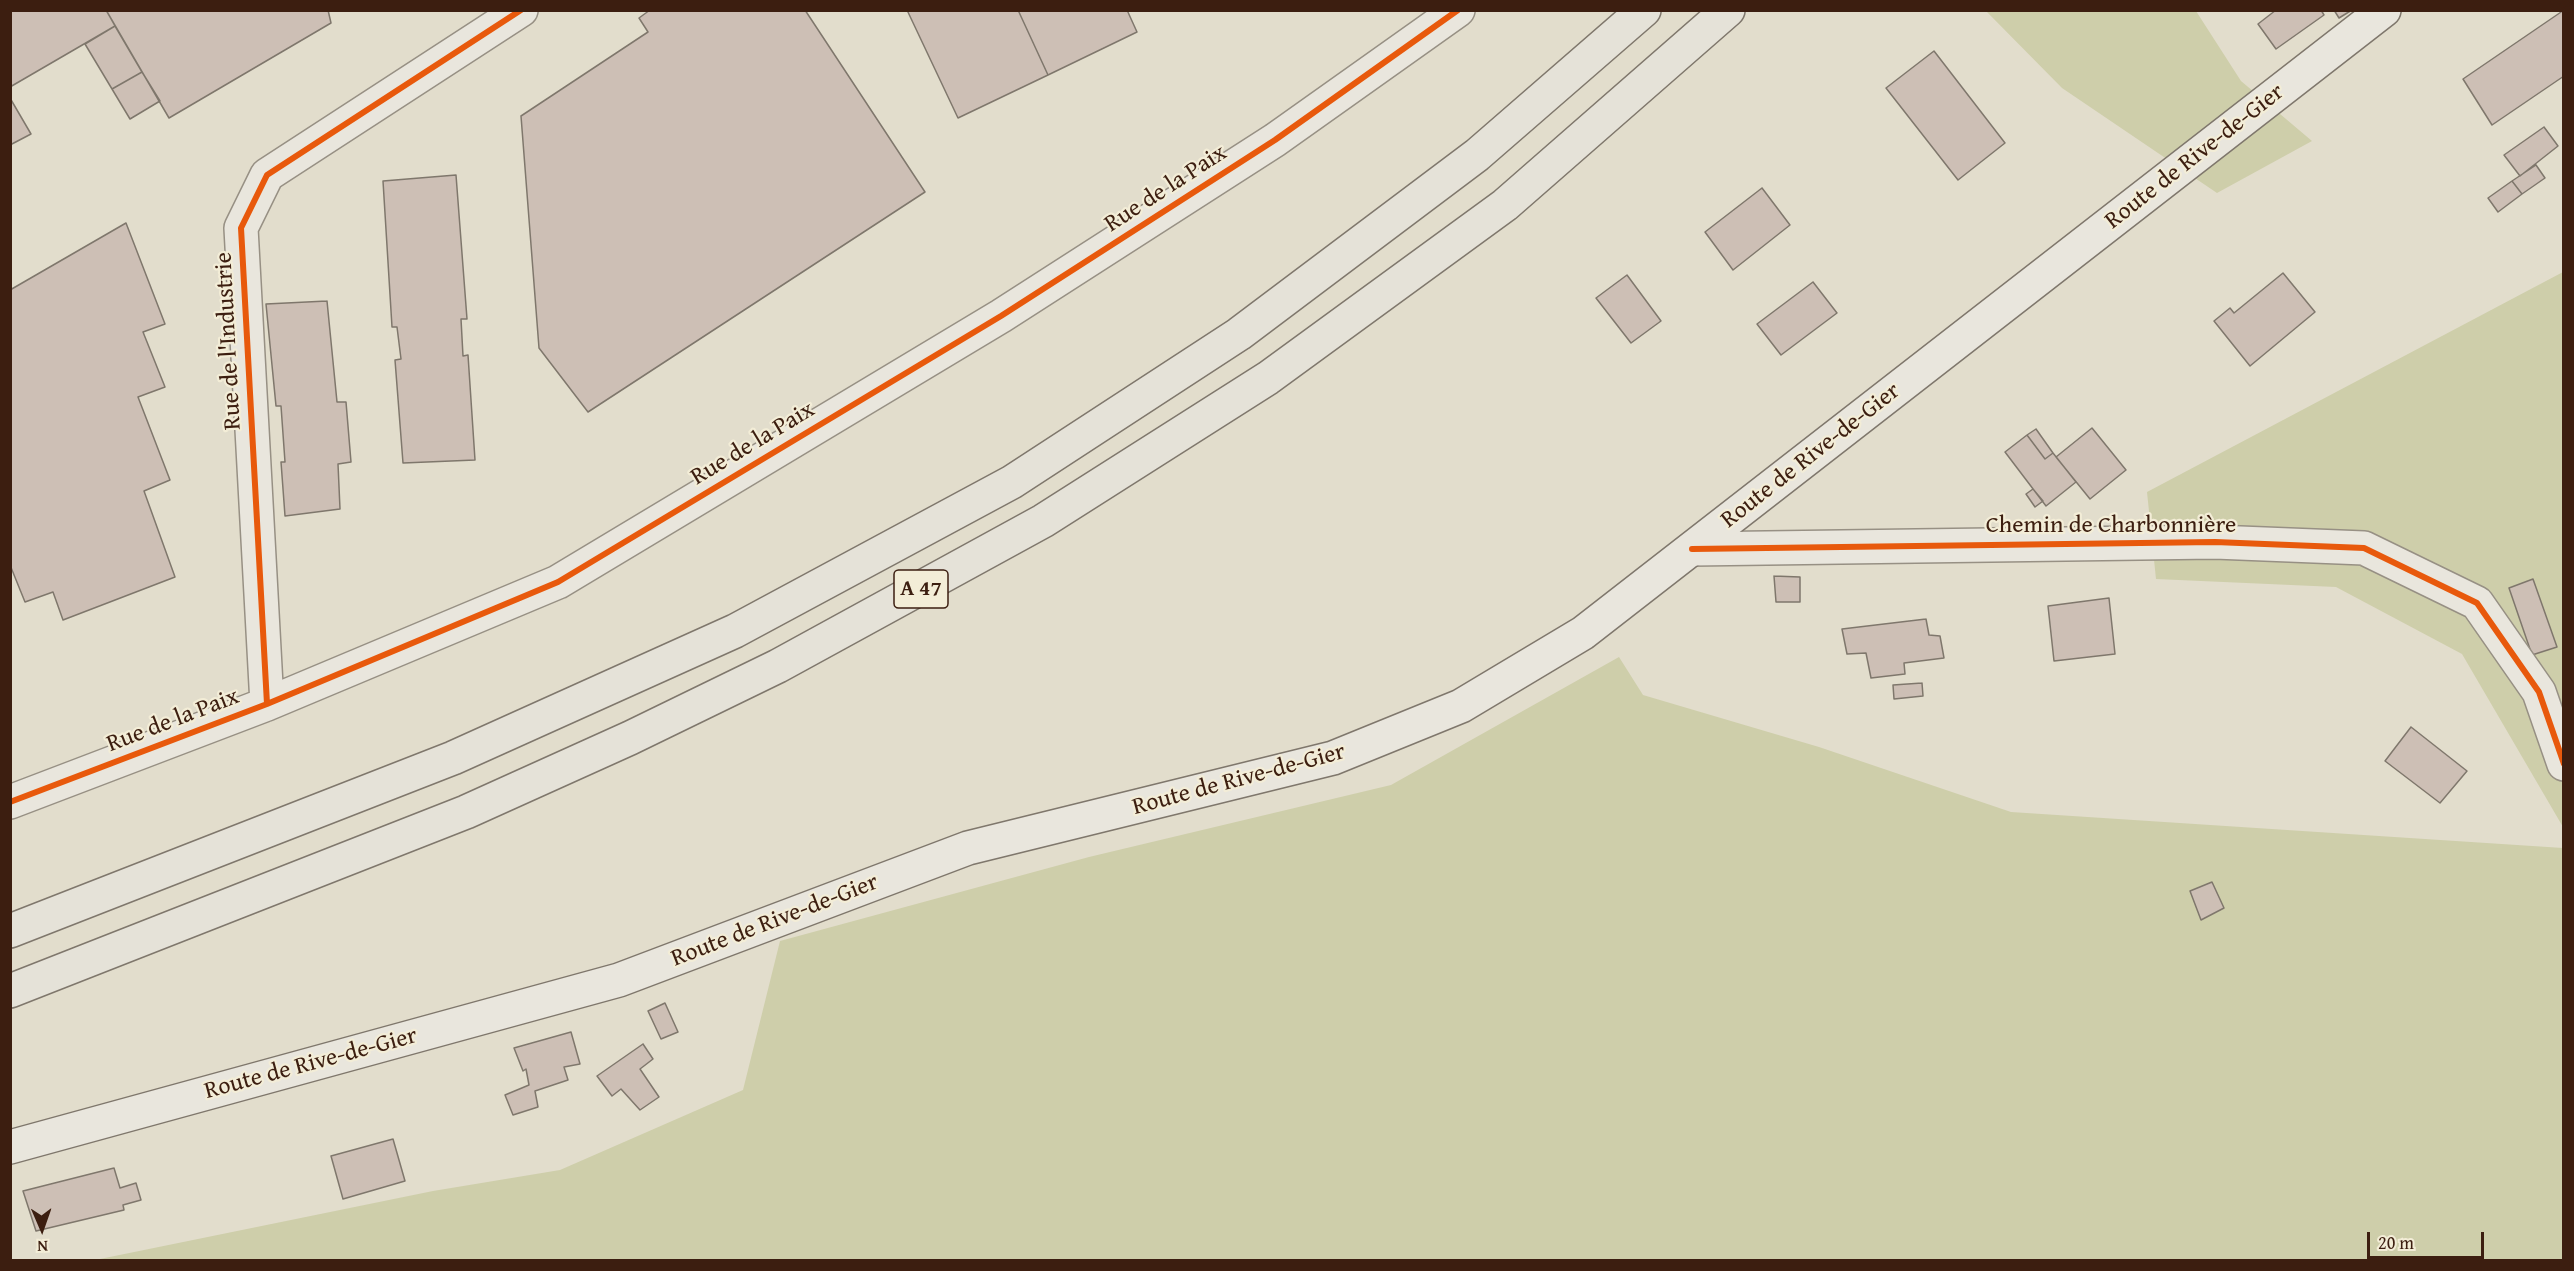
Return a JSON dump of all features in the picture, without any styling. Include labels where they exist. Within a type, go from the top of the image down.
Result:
[{"type":"highway","name":"A 47","points":[[10,931],[453,758],[735,632],[1012,482],[1239,334],[1325,270],[1477,155],[1644,10]]},
{"type":"highway","name":"A 47","points":[[10,991],[444,820],[620,743],[778,666],[1033,527],[1268,378],[1505,205],[1728,10]]},
{"type":"street","name":"Rue de l'Industrie","points":[[267,704],[241,228],[267,176],[521,10]]},
{"type":"street","name":"Rue de la Paix","points":[[10,802],[267,704],[558,582],[1001,316],[1275,140],[1418,22],[1458,10]]},
{"type":"street","name":"Route de Rive-de-Gier","points":[[10,1147],[619,980],[968,848],[1333,759],[1461,706],[1583,633],[2384,10]]},
{"type":"street","name":"Chemin de Charbonnière","points":[[1692,549],[2215,542],[2364,549],[2477,603],[2539,692],[2564,764]]},
{"type":"green space","points":[[1986,11],[2196,11],[2241,81],[2312,141],[2217,193],[2062,88]]},
{"type":"green space","points":[[2563,272],[2563,827],[2462,654],[2336,587],[2156,579],[2147,492]]},
{"type":"green space","points":[[1619,657],[1643,695],[1819,747],[2011,812],[2563,848],[2563,1260],[95,1260],[433,1191],[560,1170],[743,1090],[780,941],[1089,857],[1391,785]]},
{"type":"building","points":[[10,10],[106,10],[115,26],[10,87]]},
{"type":"building","points":[[106,10],[328,10],[331,23],[169,118]]},
{"type":"building","points":[[650,10],[805,10],[925,192],[588,412],[539,348],[521,116],[648,32],[639,18]]},
{"type":"building","points":[[907,10],[1018,10],[1048,75],[958,118]]},
{"type":"building","points":[[1018,10],[1127,10],[1137,32],[1048,75]]},
{"type":"building","points":[[2276,10],[2321,10],[2324,15],[2276,49],[2258,24]]},
{"type":"building","points":[[2334,10],[2352,10],[2339,18]]},
{"type":"building","points":[[2564,10],[2564,76],[2492,125],[2463,79]]},
{"type":"building","points":[[115,26],[142,72],[112,89],[85,44]]},
{"type":"building","points":[[1934,51],[2005,143],[1958,180],[1886,88]]},
{"type":"building","points":[[142,72],[160,101],[130,119],[112,89]]},
{"type":"building","points":[[10,98],[31,134],[10,145]]},
{"type":"building","points":[[2544,127],[2558,146],[2520,176],[2504,155]]},
{"type":"building","points":[[2536,165],[2545,178],[2522,194],[2512,181]]},
{"type":"building","points":[[456,175],[467,319],[461,319],[463,356],[468,355],[475,460],[403,463],[395,360],[401,359],[397,327],[392,327],[383,181]]},
{"type":"building","points":[[2512,181],[2522,194],[2498,212],[2488,198]]},
{"type":"building","points":[[1762,188],[1790,225],[1733,270],[1705,232]]},
{"type":"building","points":[[126,223],[165,324],[143,332],[165,387],[138,397],[170,480],[144,491],[175,577],[63,620],[53,592],[25,602],[10,565],[10,290]]},
{"type":"building","points":[[2283,273],[2315,312],[2250,366],[2214,321],[2230,308],[2234,313]]},
{"type":"building","points":[[1627,275],[1661,321],[1631,343],[1596,298]]},
{"type":"building","points":[[1813,282],[1837,313],[1781,355],[1757,324]]},
{"type":"building","points":[[327,301],[337,402],[346,402],[351,462],[338,464],[340,509],[285,516],[281,462],[285,462],[281,406],[276,406],[266,304]]},
{"type":"building","points":[[2092,428],[2126,470],[2090,499],[2056,457]]},
{"type":"building","points":[[2036,429],[2053,453],[2045,459],[2027,435]]},
{"type":"building","points":[[2027,435],[2045,459],[2053,453],[2076,482],[2046,506],[2005,452]]},
{"type":"building","points":[[2033,489],[2043,501],[2035,507],[2026,494]]},
{"type":"building","points":[[1774,576],[1800,577],[1800,602],[1776,602]]},
{"type":"building","points":[[2533,579],[2557,647],[2532,655],[2509,588]]},
{"type":"building","points":[[2109,598],[2115,654],[2054,661],[2048,606]]},
{"type":"building","points":[[1926,619],[1929,635],[1940,636],[1944,658],[1904,663],[1905,674],[1871,678],[1866,653],[1847,654],[1842,629]]},
{"type":"building","points":[[1922,683],[1923,696],[1894,699],[1893,685]]},
{"type":"building","points":[[2411,727],[2467,771],[2440,803],[2385,761]]},
{"type":"building","points":[[2212,882],[2224,908],[2201,920],[2190,891]]},
{"type":"building","points":[[665,1003],[678,1032],[661,1039],[648,1011]]},
{"type":"building","points":[[571,1032],[580,1064],[564,1067],[568,1080],[535,1091],[538,1107],[513,1115],[505,1095],[529,1085],[526,1069],[523,1071],[514,1048]]},
{"type":"building","points":[[643,1044],[653,1059],[640,1069],[659,1097],[640,1110],[621,1089],[612,1096],[597,1076]]},
{"type":"building","points":[[393,1139],[405,1181],[343,1199],[331,1156]]},
{"type":"building","points":[[114,1168],[120,1188],[136,1183],[141,1200],[123,1205],[124,1210],[36,1231],[23,1191]]},
{"type":"cycle path","points":[[267,704],[241,228],[267,175],[521,10]]},
{"type":"cycle path","points":[[10,802],[267,704],[558,582],[1001,316],[1275,140],[1458,10]]},
{"type":"cycle path","points":[[1692,549],[2215,542],[2364,548],[2477,603],[2539,692],[2564,764]]}]
